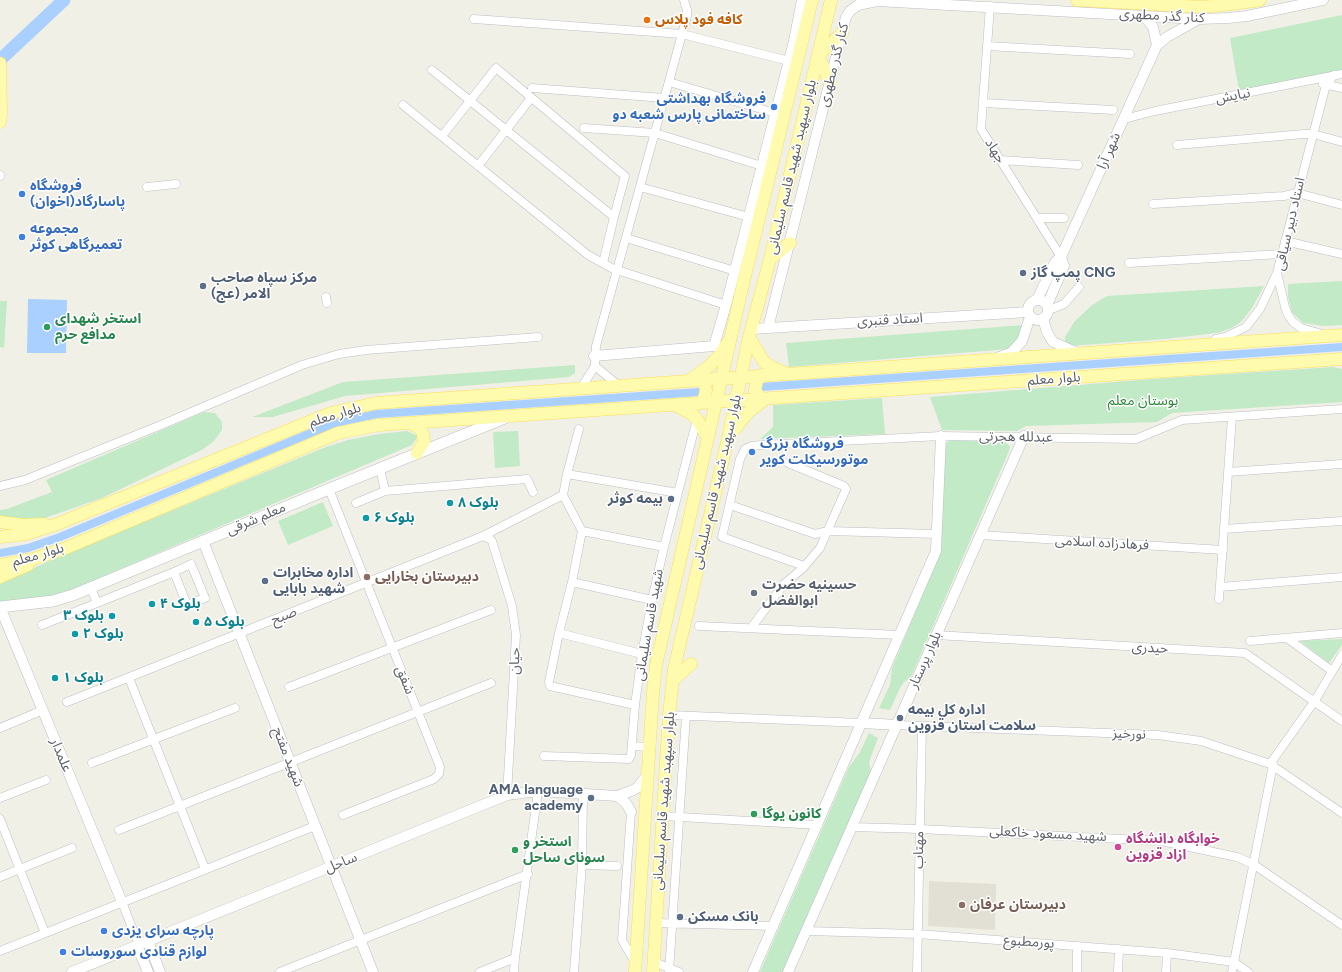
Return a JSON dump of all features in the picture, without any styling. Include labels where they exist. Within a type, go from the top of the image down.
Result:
[{"type":"main road","name":"بلوار سپهبد شهید قاسم سلیمانی","points":[[636,968],[647,775],[656,665],[732,335],[738,283],[792,66],[812,0]]},
{"type":"main road","name":"بلوار سپهبد شهید قاسم سلیمانی","points":[[653,967],[669,716],[674,669],[728,438],[750,333],[770,259],[832,0]]},
{"type":"main road","points":[[1077,0],[1202,7],[1260,0]]},
{"type":"main road","points":[[830,82],[818,56],[842,33]]},
{"type":"main road","points":[[792,66],[794,41]]},
{"type":"main road","points":[[0,62],[0,122]]},
{"type":"main road","points":[[770,259],[790,243]]},
{"type":"main road","points":[[750,333],[764,362],[787,374]]},
{"type":"main road","points":[[697,404],[703,401],[706,391],[705,385],[695,380],[719,356],[732,335]]},
{"type":"main road","name":"بلوار معلم","points":[[0,537],[26,534],[57,524],[332,413],[376,403],[1336,336]]},
{"type":"main road","name":"بلوار معلم","points":[[0,565],[33,559],[66,548],[338,433],[378,425],[677,406],[1342,359]]},
{"type":"main road","points":[[762,375],[757,381],[755,390],[760,398],[765,399]]},
{"type":"main road","points":[[728,438],[748,412],[765,399]]},
{"type":"main road","points":[[677,406],[698,419],[708,438]]},
{"type":"main road","name":"معلم شرقی","points":[[0,607],[53,601],[73,595],[509,416]]},
{"type":"main road","points":[[410,423],[420,428],[424,434],[424,442],[417,453]]},
{"type":"main road","points":[[0,522],[24,525],[57,524]]},
{"type":"main road","points":[[0,577],[66,548]]},
{"type":"main road","points":[[673,680],[691,664]]},
{"type":"street","points":[[581,388],[595,361],[596,346],[687,16],[684,0]]},
{"type":"street","points":[[794,41],[802,0]]},
{"type":"street","points":[[860,0],[877,0]]},
{"type":"street","name":"کنار گذر مطهری","points":[[768,328],[846,17],[850,11],[858,6],[877,0],[1198,19],[1247,16],[1323,0]]},
{"type":"street","name":"جهاد","points":[[990,6],[981,129],[1061,257]]},
{"type":"street","points":[[1144,16],[1153,28],[1157,45],[1167,37],[1198,19]]},
{"type":"street","points":[[474,19],[682,34],[792,66],[775,113],[735,272],[738,283],[726,305],[714,346],[595,361]]},
{"type":"street","name":"شهر آرا","points":[[995,359],[1011,352],[1022,341],[1029,315],[1029,305],[1037,300],[1054,262],[1061,257],[1157,45]]},
{"type":"street","points":[[987,46],[1130,54]]},
{"type":"street","points":[[442,136],[496,68],[625,176],[603,263]]},
{"type":"street","points":[[432,70],[614,217]]},
{"type":"street","points":[[1326,85],[1338,75]]},
{"type":"street","name":"نيايش","points":[[1124,119],[1338,75]]},
{"type":"street","points":[[1313,80],[1326,85],[1342,88]]},
{"type":"street","points":[[669,82],[775,113]]},
{"type":"street","name":"استاد دبیر سیاقی","points":[[1326,85],[1277,273],[1285,307],[1288,315],[1294,322],[1301,328],[1336,336]]},
{"type":"street","points":[[532,88],[664,98]]},
{"type":"street","points":[[478,166],[531,98]]},
{"type":"street","points":[[983,103],[1113,110]]},
{"type":"street","points":[[403,104],[588,255],[617,270],[726,305]]},
{"type":"street","points":[[584,128],[654,134],[762,166]]},
{"type":"street","points":[[1177,145],[1313,134],[1342,142]]},
{"type":"street","points":[[1000,160],[1078,165]]},
{"type":"street","points":[[147,187],[176,184]]},
{"type":"street","points":[[640,187],[749,217]]},
{"type":"street","points":[[1153,204],[1284,196],[1297,193],[1342,205]]},
{"type":"street","points":[[1037,218],[1064,218]]},
{"type":"street","points":[[626,238],[735,272]]},
{"type":"street","points":[[1285,241],[1342,254]]},
{"type":"street","points":[[1129,263],[1281,254]]},
{"type":"street","name":"شهر آرا","points":[[1043,320],[1047,316],[1048,308],[1064,266],[1061,257]]},
{"type":"street","points":[[1196,345],[1225,337],[1246,327],[1260,309],[1277,273]]},
{"type":"street","points":[[1037,300],[1043,301],[1048,308],[1064,304],[1079,287]]},
{"type":"street","points":[[1029,315],[1036,320],[1043,320],[1047,332],[1053,342],[1080,353]]},
{"type":"street","name":"استاد قنبری","points":[[750,333],[768,328],[1029,315]]},
{"type":"street","points":[[0,486],[25,480],[168,422],[302,365],[339,354],[366,350],[538,337]]},
{"type":"street","points":[[1319,360],[1342,365]]},
{"type":"street","points":[[595,361],[618,385]]},
{"type":"street","name":"عبدلله هجرتی","points":[[804,566],[722,537],[740,458],[745,449],[752,446],[941,436],[1024,436],[1136,439],[1182,420],[1232,418],[1342,409]]},
{"type":"street","points":[[1220,599],[1232,418]]},
{"type":"street","name":"شهید قاسم سلیمانی","points":[[544,756],[629,759],[632,746],[635,705],[642,654],[652,600],[664,547],[698,419]]},
{"type":"street","points":[[579,429],[563,495],[582,531],[549,682],[550,686],[635,705]]},
{"type":"street","points":[[753,972],[936,551],[941,436]]},
{"type":"street","name":"بلوار پرستار","points":[[788,972],[1024,436]]},
{"type":"street","points":[[751,628],[784,584],[804,566],[820,548],[846,489],[844,486],[788,463]]},
{"type":"street","points":[[1228,472],[1342,464]]},
{"type":"street","points":[[380,468],[385,491]]},
{"type":"street","points":[[567,474],[678,492]]},
{"type":"street","points":[[356,503],[385,491],[527,479],[533,492]]},
{"type":"street","name":"شفق","points":[[329,489],[440,767],[439,774],[434,779],[343,815]]},
{"type":"street","name":"صبح","points":[[67,702],[483,536],[563,495]]},
{"type":"street","points":[[730,505],[815,534],[828,531],[937,534]]},
{"type":"street","points":[[1224,529],[1342,521]]},
{"type":"street","points":[[582,531],[664,547]]},
{"type":"street","name":"فرهادزاده اسلامی","points":[[980,535],[1223,550]]},
{"type":"street","name":"حیان","points":[[483,536],[492,541],[512,606],[516,635],[508,795]]},
{"type":"street","name":"شهید مفتح","points":[[203,541],[373,972]]},
{"type":"street","points":[[42,626],[191,564],[205,598],[187,605],[174,572]]},
{"type":"street","points":[[1220,587],[1342,577]]},
{"type":"street","points":[[572,582],[652,600]]},
{"type":"street","points":[[91,588],[97,603]]},
{"type":"street","name":"علمدار","points":[[0,607],[122,902]]},
{"type":"street","points":[[289,687],[491,610]]},
{"type":"street","points":[[699,626],[900,635]]},
{"type":"street","points":[[559,633],[642,654]]},
{"type":"street","points":[[1250,641],[1342,633]]},
{"type":"street","name":"حیدری","points":[[936,635],[1245,653],[1342,721]]},
{"type":"street","points":[[1287,638],[1332,672]]},
{"type":"street","points":[[1232,972],[1272,765],[1314,702],[1342,655]]},
{"type":"street","points":[[129,678],[205,869]]},
{"type":"street","points":[[119,830],[491,683]]},
{"type":"street","points":[[92,763],[235,708]]},
{"type":"street","points":[[0,728],[42,710]]},
{"type":"street","points":[[669,716],[862,722],[897,725]]},
{"type":"street","points":[[669,970],[686,716]]},
{"type":"street","name":"نورخیز","points":[[897,725],[1158,735],[1201,741],[1272,765],[1342,813]]},
{"type":"street","name":"مهتاب","points":[[917,972],[922,727]]},
{"type":"street","points":[[632,746],[649,747]]},
{"type":"street","name":"ساحل","points":[[72,972],[137,942],[148,942],[508,795],[538,791],[617,796],[631,792],[637,788],[647,775]]},
{"type":"street","points":[[0,798],[46,780]]},
{"type":"street","points":[[514,972],[538,791]]},
{"type":"street","points":[[574,972],[582,865],[583,794]]},
{"type":"street","points":[[617,796],[626,803],[631,812],[622,940],[636,968]]},
{"type":"street","points":[[663,816],[818,825]]},
{"type":"street","points":[[0,819],[45,933]]},
{"type":"street","points":[[0,951],[315,826]]},
{"type":"street","name":"شهید مسعود خاکعلی","points":[[852,826],[920,828],[1161,841],[1237,858],[1253,864],[1342,925]]},
{"type":"street","points":[[0,877],[72,848]]},
{"type":"street","points":[[582,865],[617,866]]},
{"type":"street","points":[[280,972],[528,874]]},
{"type":"street","points":[[122,902],[148,972]]},
{"type":"street","points":[[656,924],[774,926]]},
{"type":"street","name":"پورمطبوع","points":[[806,931],[918,934],[1167,952],[1234,962],[1248,972]]},
{"type":"street","points":[[148,942],[160,972]]},
{"type":"street","points":[[1077,946],[1077,972]]},
{"type":"street","points":[[1118,972],[1119,949]]},
{"type":"street","points":[[1166,972],[1167,952]]},
{"type":"street","points":[[480,972],[515,958]]},
{"type":"street","points":[[653,967],[679,972]]},
{"type":"shaded area","name":"دبیرستان عرفان","points":[[929,881],[996,884],[995,930],[928,926]]},
{"type":"green space","points":[[1342,15],[1342,70],[1239,91],[1230,38]]},
{"type":"green space","points":[[1342,281],[1342,325],[1324,326],[1303,323],[1292,312],[1288,297],[1288,284]]},
{"type":"green space","points":[[1264,286],[1252,308],[1242,321],[1232,328],[1217,333],[1166,339],[1069,346],[1065,341],[1065,337],[1074,322],[1092,305],[1107,296]]},
{"type":"green space","points":[[0,301],[7,301],[4,348],[0,347]]},
{"type":"green space","points":[[1024,325],[1028,330],[1009,349],[789,367],[786,343]]},
{"type":"green space","points":[[575,365],[575,373],[569,377],[345,396],[273,417],[252,417],[343,382]]},
{"type":"green space","name":"بوستان معلم","points":[[1333,367],[1342,369],[1342,402],[1172,413],[1157,422],[1026,426],[1017,431],[942,430],[930,397],[1152,379]]},
{"type":"green space","points":[[882,398],[885,434],[760,439],[773,427],[773,405]]},
{"type":"green space","points":[[204,412],[215,413],[222,422],[222,430],[214,441],[202,450],[102,498],[39,520],[13,521],[0,517],[0,510],[7,509],[52,492],[46,480]]},
{"type":"green space","points":[[407,431],[418,436],[412,445],[68,591],[50,597],[0,602],[0,584],[49,561],[326,447],[348,440],[379,434]]},
{"type":"green space","points":[[518,431],[520,466],[495,468],[493,432]]},
{"type":"green space","points":[[951,440],[1004,440],[1010,447],[911,677],[904,682],[900,688],[890,710],[879,708],[890,685],[892,668],[940,553],[946,443]]},
{"type":"green space","points":[[323,502],[333,526],[288,545],[278,521]]},
{"type":"green space","points":[[1342,639],[1342,645],[1329,663],[1300,641]]},
{"type":"green space","points":[[869,733],[878,738],[869,762],[871,771],[783,972],[760,972],[849,767],[860,752]]},
{"type":"water","name":"استخر شهدای مدافع حرم","points":[[28,299],[67,300],[66,353],[27,353]]},
{"type":"waterway","points":[[0,60],[64,0]]},
{"type":"waterway","points":[[761,387],[1342,347]]},
{"type":"waterway","points":[[0,553],[28,548],[60,537],[335,423],[377,414],[699,392]]},
{"type":"place","name":"کافه فود پلاس","points":[[647,20]]},
{"type":"place","name":"فروشگاه بهداشتی ساختمانی پارس شعبه دو","points":[[774,107]]},
{"type":"place","name":"فروشگاه پاسارگاد(اخوان)","points":[[22,194]]},
{"type":"place","name":"مجموعه تعمیرگاهی کوثر","points":[[22,237]]},
{"type":"place","name":"پمپ گاز CNG","points":[[1023,273]]},
{"type":"place","name":"مرکز سپاه صاحب الامر (عج)","points":[[203,286]]},
{"type":"place","name":"استخر شهدای مدافع حرم","points":[[47,327]]},
{"type":"place","name":"فروشگاه بزرگ موتورسیکلت کویر","points":[[752,452]]},
{"type":"place","name":"بیمه کوثر","points":[[671,499]]},
{"type":"place","name":"بلوک ۸","points":[[450,503]]},
{"type":"place","name":"بلوک ۶","points":[[366,518]]},
{"type":"place","name":"دبیرستان بخارایی","points":[[367,577]]},
{"type":"place","name":"اداره مخابرات شهید بابایی","points":[[265,581]]},
{"type":"place","name":"حسینیه حضرت ابوالفضل","points":[[754,593]]},
{"type":"place","name":"بلوک ۴","points":[[152,604]]},
{"type":"place","name":"بلوک ۳","points":[[112,616]]},
{"type":"place","name":"بلوک ۵","points":[[196,622]]},
{"type":"place","name":"بلوک ۲","points":[[75,634]]},
{"type":"place","name":"بلوک ۱","points":[[55,678]]},
{"type":"place","name":"اداره کل بیمه سلامت استان قزوین","points":[[900,718]]},
{"type":"place","name":"AMA language academy","points":[[591,798]]},
{"type":"place","name":"کانون یوگا","points":[[754,814]]},
{"type":"place","name":"خوابگاه دانشگاه ازاد قزوین","points":[[1118,847]]},
{"type":"place","name":"استخر و سونای ساحل","points":[[515,850]]},
{"type":"place","name":"دبیرستان عرفان","points":[[962,905]]},
{"type":"place","name":"بانک مسکن","points":[[680,917]]},
{"type":"place","name":"پارچه سرای یزدی","points":[[104,931]]},
{"type":"place","name":"لوازم قنادی سوروسات","points":[[63,952]]}]
